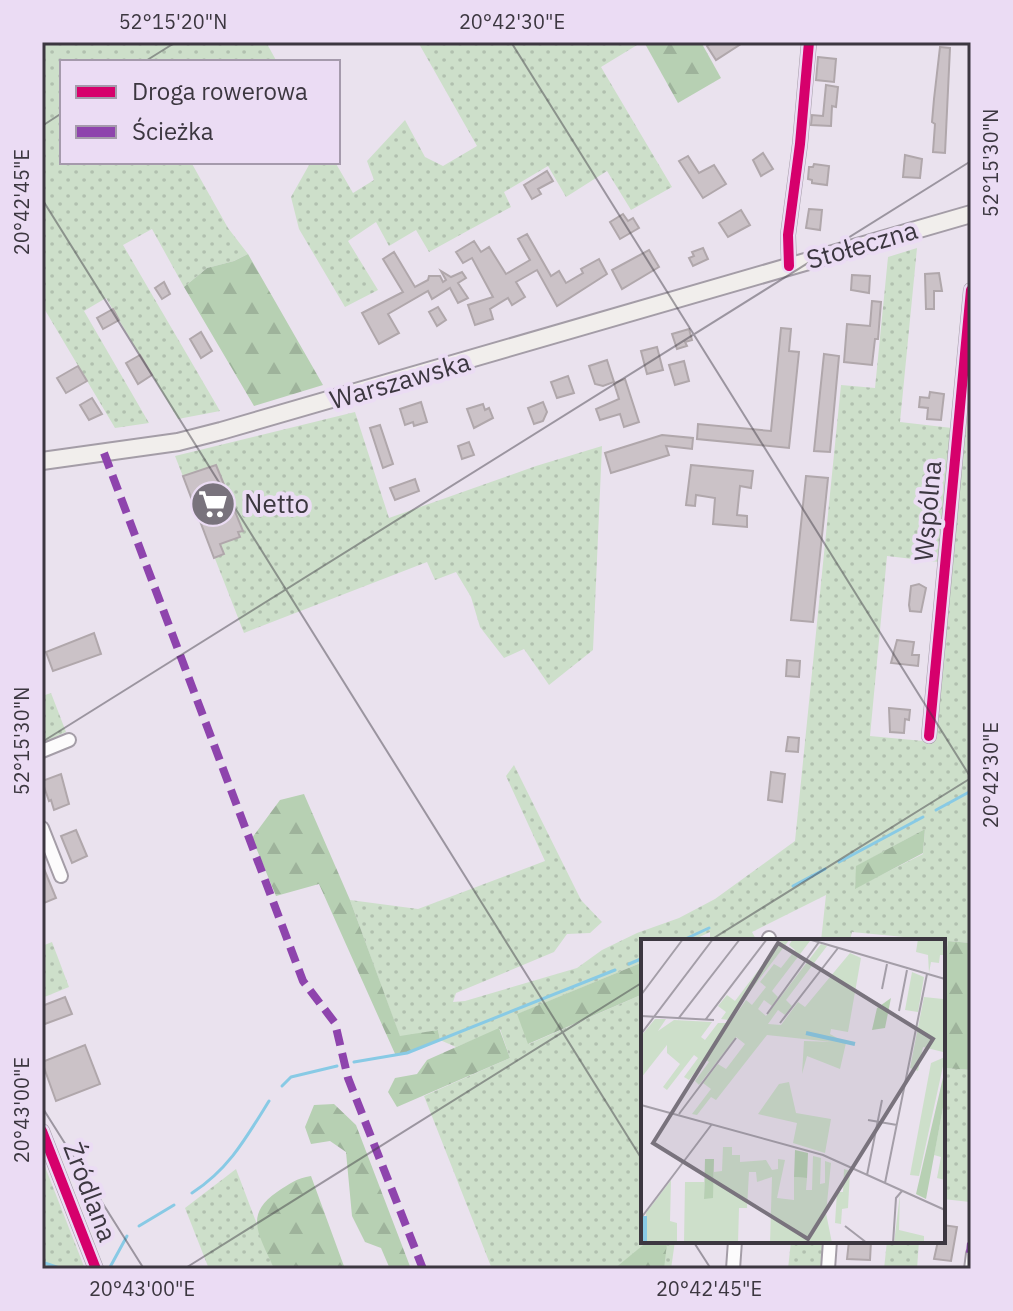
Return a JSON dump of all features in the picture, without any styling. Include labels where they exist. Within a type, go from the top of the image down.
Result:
[{"type":"main road","name":"Stołeczna","points":[[753,277],[971,214]]},
{"type":"main road","name":"Warszawska","points":[[42,461],[178,442],[221,431],[753,277]]},
{"type":"street","points":[[789,266],[788,235],[809,42]]},
{"type":"street","name":"Wspólna","points":[[929,736],[971,290]]},
{"type":"street","points":[[42,751],[69,740]]},
{"type":"street","points":[[42,828],[61,876]]},
{"type":"street","name":"Źródlana","points":[[42,1131],[96,1269]]},
{"type":"street","points":[[733,1269],[735,1243]]},
{"type":"street","points":[[828,1269],[830,1243]]},
{"type":"lane","points":[[968,1269],[970,1253]]},
{"type":"green space","points":[[42,42],[266,42],[276,60],[60,60],[60,164],[192,164],[228,228],[248,254],[207,268],[184,287],[152,229],[123,245],[220,411],[178,419],[106,298],[84,311],[149,423],[115,428],[42,305]]},
{"type":"green space","points":[[418,42],[642,42],[601,67],[672,187],[631,210],[607,171],[566,197],[548,166],[504,192],[511,207],[429,252],[416,230],[389,246],[376,222],[348,241],[378,290],[345,307],[299,229],[291,197],[309,164],[336,164],[353,193],[374,180],[367,161],[405,120],[425,157],[443,166],[477,146]]},
{"type":"green space","points":[[644,42],[701,42],[721,78],[678,103]]},
{"type":"green space","points":[[917,248],[900,422],[952,428],[939,562],[887,556],[870,736],[934,742],[967,410],[971,411],[971,943],[948,941],[945,973],[945,939],[852,932],[850,939],[821,939],[826,895],[752,932],[756,939],[710,939],[710,932],[695,939],[641,939],[641,963],[518,1014],[529,1044],[641,995],[641,1243],[675,1243],[671,1269],[492,1269],[424,1096],[510,1058],[500,1029],[456,1047],[440,1040],[438,1030],[400,1037],[350,900],[418,909],[545,861],[506,776],[514,765],[581,900],[602,922],[590,933],[567,934],[554,952],[456,993],[453,1002],[465,1001],[577,968],[602,950],[679,918],[715,899],[795,841],[841,385],[875,388],[888,257]],"holes":[[[925,829],[923,854],[855,888],[857,866]]]},
{"type":"green space","points":[[248,254],[323,385],[254,406],[184,287],[207,268]]},
{"type":"green space","points":[[355,412],[389,518],[602,446],[593,650],[549,685],[524,649],[504,658],[480,627],[471,597],[456,572],[435,580],[427,562],[244,633],[175,456]]},
{"type":"green space","points":[[51,693],[66,732],[42,743],[42,696]]},
{"type":"green space","points":[[304,794],[350,900],[400,1036],[438,1030],[440,1040],[396,1056],[319,884],[276,896],[252,838],[280,800]]},
{"type":"green space","points":[[925,829],[923,853],[855,889],[856,866]]},
{"type":"green space","points":[[948,941],[971,943],[971,1070],[945,1068]]},
{"type":"green space","points":[[52,942],[69,987],[42,998],[42,946]]},
{"type":"green space","points":[[641,963],[641,995],[528,1044],[517,1014]]},
{"type":"green space","points":[[499,1028],[510,1058],[397,1107],[388,1092],[395,1078],[417,1074],[427,1060]]},
{"type":"green space","points":[[945,1068],[971,1070],[970,1202],[945,1199]]},
{"type":"green space","points":[[334,1104],[356,1125],[411,1269],[390,1269],[381,1248],[365,1242],[352,1216],[346,1152],[330,1141],[311,1144],[305,1127],[314,1105]]},
{"type":"green space","points":[[42,1159],[85,1269],[42,1269]]},
{"type":"green space","points":[[236,1169],[274,1269],[209,1269],[185,1208]]},
{"type":"green space","points":[[311,1176],[345,1269],[274,1269],[260,1237],[257,1218],[260,1210],[285,1186]]},
{"type":"green space","points":[[646,1243],[667,1243],[664,1269],[614,1269]]},
{"type":"green space","points":[[791,1243],[823,1243],[821,1269],[788,1269]]},
{"type":"green space","points":[[887,1243],[919,1243],[917,1269],[884,1269]]},
{"type":"building","points":[[714,42],[744,42],[716,60],[707,46]]},
{"type":"building","points":[[940,47],[950,48],[945,153],[933,152],[935,124],[932,122]]},
{"type":"building","points":[[818,57],[836,59],[834,82],[816,80]]},
{"type":"building","points":[[826,85],[838,87],[836,107],[832,106],[831,126],[811,125],[812,115],[823,116]]},
{"type":"building","points":[[763,153],[773,169],[761,176],[753,160]]},
{"type":"building","points":[[905,155],[922,159],[920,178],[903,177]]},
{"type":"building","points":[[688,156],[699,173],[714,165],[726,184],[703,198],[679,161]]},
{"type":"building","points":[[814,164],[829,166],[827,185],[812,183],[808,179],[809,167]]},
{"type":"building","points":[[547,171],[553,181],[538,189],[541,194],[532,199],[524,185]]},
{"type":"building","points":[[809,209],[822,210],[820,230],[806,228]]},
{"type":"building","points":[[741,210],[750,225],[728,237],[719,223]]},
{"type":"building","points":[[623,214],[628,221],[633,218],[639,228],[620,239],[610,222]]},
{"type":"building","points":[[527,234],[551,276],[559,271],[566,283],[583,273],[581,269],[599,259],[607,274],[557,306],[537,270],[516,282],[525,297],[512,305],[508,298],[490,309],[493,319],[475,325],[468,305],[493,297],[472,258],[463,263],[456,252],[474,241],[481,252],[489,247],[506,274],[530,260],[518,239]]},
{"type":"building","points":[[703,248],[708,259],[693,266],[689,258],[694,256],[692,252]]},
{"type":"building","points":[[649,250],[659,267],[622,289],[612,270]]},
{"type":"building","points":[[394,252],[415,287],[428,280],[429,276],[440,276],[443,282],[446,280],[441,271],[451,277],[462,272],[466,278],[458,283],[468,298],[458,303],[450,288],[432,299],[428,291],[388,314],[399,333],[379,344],[362,313],[403,292],[383,259]]},
{"type":"building","points":[[939,273],[942,291],[934,291],[934,309],[926,309],[925,274]]},
{"type":"building","points":[[852,275],[870,276],[869,293],[851,290]]},
{"type":"building","points":[[164,282],[170,294],[162,299],[155,288]]},
{"type":"building","points":[[872,301],[881,302],[872,365],[844,362],[847,324],[870,326]]},
{"type":"building","points":[[438,307],[446,320],[437,326],[429,312]]},
{"type":"building","points":[[113,309],[119,320],[103,329],[97,318]]},
{"type":"building","points":[[781,328],[791,329],[789,351],[799,352],[789,448],[697,439],[698,424],[771,431]]},
{"type":"building","points":[[689,329],[692,340],[685,342],[687,346],[677,349],[672,334]]},
{"type":"building","points":[[201,332],[212,351],[201,358],[190,339]]},
{"type":"building","points":[[657,347],[663,370],[647,374],[641,351]]},
{"type":"building","points":[[824,354],[839,356],[830,452],[814,451]]},
{"type":"building","points":[[140,355],[152,375],[138,384],[126,363]]},
{"type":"building","points":[[607,360],[614,382],[603,386],[595,384],[589,366]]},
{"type":"building","points":[[684,361],[689,381],[675,385],[669,365]]},
{"type":"building","points":[[78,366],[87,381],[66,393],[57,378]]},
{"type":"building","points":[[568,376],[574,393],[557,398],[551,382]]},
{"type":"building","points":[[625,379],[639,422],[624,427],[620,414],[600,420],[596,409],[619,399],[614,383]]},
{"type":"building","points":[[930,392],[944,394],[941,420],[927,419],[928,408],[919,407],[920,397],[929,398]]},
{"type":"building","points":[[92,398],[102,414],[89,420],[80,405]]},
{"type":"building","points":[[421,402],[427,422],[405,425],[400,409]]},
{"type":"building","points":[[543,402],[547,412],[543,421],[534,424],[528,408]]},
{"type":"building","points":[[483,404],[485,410],[489,408],[493,418],[474,428],[467,409]]},
{"type":"building","points":[[380,425],[393,464],[383,468],[370,428]]},
{"type":"building","points":[[662,435],[693,438],[692,449],[666,446],[669,455],[611,473],[605,453]]},
{"type":"building","points":[[469,442],[474,455],[462,459],[458,446]]},
{"type":"building","name":"Netto","points":[[216,465],[243,531],[238,532],[240,537],[220,544],[224,554],[214,558],[183,476]]},
{"type":"building","points":[[691,465],[753,471],[751,488],[740,486],[737,515],[747,516],[747,527],[713,524],[715,498],[696,495],[695,506],[686,505]]},
{"type":"building","points":[[806,476],[828,478],[813,622],[791,620]]},
{"type":"building","points":[[415,479],[419,491],[395,500],[390,488]]},
{"type":"building","points":[[919,584],[926,588],[921,612],[910,611],[911,586]]},
{"type":"building","points":[[94,633],[101,654],[53,671],[46,652]]},
{"type":"building","points":[[897,640],[914,642],[912,655],[919,655],[918,666],[891,663]]},
{"type":"building","points":[[787,660],[800,661],[799,677],[786,676]]},
{"type":"building","points":[[889,708],[910,710],[909,720],[905,719],[904,733],[890,732]]},
{"type":"building","points":[[788,737],[799,738],[798,752],[786,751]]},
{"type":"building","points":[[771,772],[785,774],[782,802],[768,800]]},
{"type":"building","points":[[61,774],[69,804],[54,810],[42,781]]},
{"type":"building","points":[[76,830],[87,856],[72,863],[61,836]]},
{"type":"building","points":[[42,864],[56,898],[44,903],[42,897]]},
{"type":"building","points":[[65,997],[72,1014],[42,1025],[42,1006]]},
{"type":"building","points":[[85,1045],[100,1084],[56,1101],[42,1062]]},
{"type":"building","points":[[945,1225],[957,1227],[951,1261],[934,1259],[938,1243],[945,1243]]},
{"type":"building","points":[[849,1243],[871,1243],[870,1260],[847,1259]]},
{"type":"waterway","points":[[936,810],[971,791]]},
{"type":"waterway","points":[[839,862],[923,817]]},
{"type":"waterway","points":[[793,886],[825,869]]},
{"type":"waterway","points":[[685,939],[709,928]]},
{"type":"waterway","points":[[629,964],[641,959]]},
{"type":"waterway","points":[[354,1062],[407,1053],[615,970]]},
{"type":"waterway","points":[[282,1086],[291,1077],[337,1066]]},
{"type":"waterway","points":[[192,1193],[227,1163],[269,1101]]},
{"type":"waterway","points":[[139,1226],[174,1205]]},
{"type":"waterway","points":[[109,1269],[127,1236]]},
{"type":"waterway","points":[[42,1262],[62,1269]]},
{"type":"marked path","points":[[104,453],[303,981],[335,1023],[348,1078],[423,1269]]},
{"type":"marked path","points":[[970,1253],[971,1243]]},
{"type":"cycle path","points":[[789,266],[788,235],[809,42]]},
{"type":"cycle path","points":[[929,736],[971,290]]},
{"type":"cycle path","points":[[42,1131],[96,1269]]},
{"type":"place","name":"Netto","points":[[213,504]]}]
